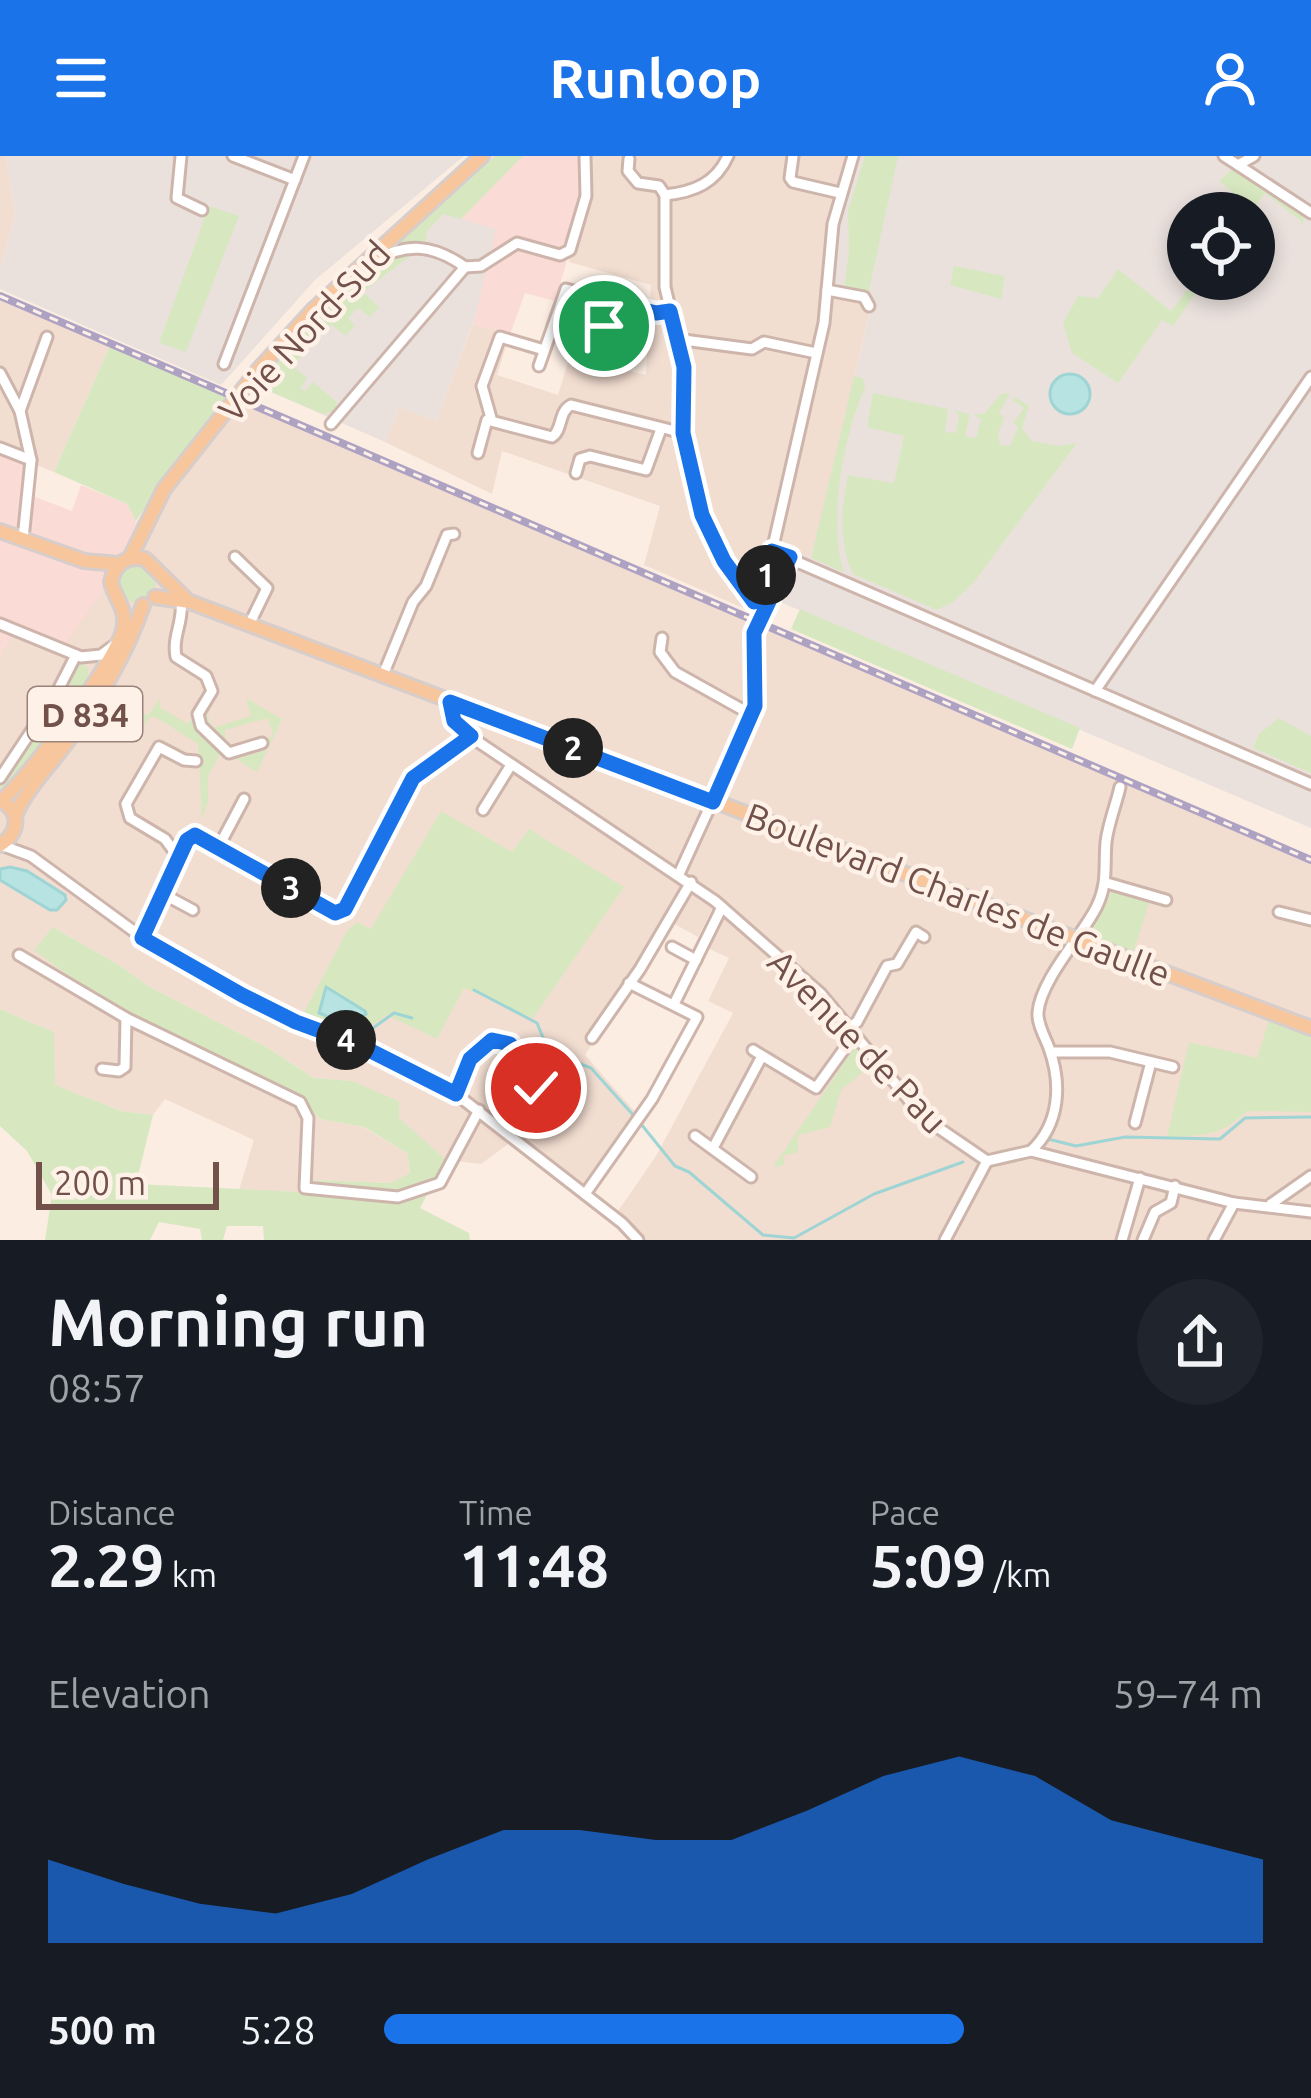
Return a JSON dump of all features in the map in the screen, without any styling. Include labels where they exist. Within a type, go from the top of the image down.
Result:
[{"type":"main road","name":"Voie Nord-Sud","points":[[124,561],[164,489],[259,369],[361,265],[482,156]]},
{"type":"main road","points":[[146,524],[151,562],[160,578],[186,601]]},
{"type":"main road","points":[[0,531],[84,561],[111,582],[121,602],[186,601]]},
{"type":"main road","points":[[84,561],[151,562]]},
{"type":"main road","points":[[111,582],[124,561]]},
{"type":"main road","points":[[149,601],[160,578]]},
{"type":"main road","name":"D 834","points":[[15,823],[21,800],[67,742],[124,654],[149,601]]},
{"type":"main road","name":"Boulevard Charles de Gaulle","points":[[186,601],[1311,1028]]},
{"type":"main road","name":"D 834","points":[[1,800],[58,734],[118,642],[125,620],[121,602]]},
{"type":"main road","points":[[0,845],[15,823],[1,800]]},
{"type":"street","points":[[182,156],[177,198],[202,209]]},
{"type":"street","points":[[233,156],[296,180]]},
{"type":"street","points":[[224,364],[304,156]]},
{"type":"street","points":[[361,265],[413,246],[432,248],[465,266],[481,266],[518,243],[560,255],[570,250],[586,196],[585,156]]},
{"type":"street","points":[[665,195],[688,193],[720,175],[728,156]]},
{"type":"street","points":[[793,156],[793,182],[840,193]]},
{"type":"street","points":[[629,159],[628,171],[638,183],[659,186],[665,195],[665,287],[684,367],[683,433],[702,515],[724,561],[754,602],[761,595],[816,353],[840,193],[853,156]]},
{"type":"street","points":[[1224,156],[1311,213]]},
{"type":"street","points":[[1238,165],[1254,157],[1259,176]]},
{"type":"street","points":[[331,424],[465,266]]},
{"type":"street","points":[[539,366],[566,289],[656,313],[670,311]]},
{"type":"street","points":[[827,290],[864,297],[868,306]]},
{"type":"street","points":[[601,339],[624,342],[629,338],[632,307]]},
{"type":"street","points":[[597,357],[604,326]]},
{"type":"street","points":[[20,411],[47,337]]},
{"type":"street","points":[[491,418],[482,386],[500,337],[544,350]]},
{"type":"street","points":[[676,339],[752,349],[764,342],[816,353]]},
{"type":"street","points":[[0,373],[20,411],[31,460],[23,539]]},
{"type":"street","points":[[1095,691],[1311,376]]},
{"type":"street","points":[[491,418],[552,437],[564,410],[575,404],[683,433]]},
{"type":"street","points":[[478,453],[484,424],[491,418]]},
{"type":"street","points":[[576,473],[580,460],[590,456],[646,470],[661,429]]},
{"type":"street","points":[[0,448],[31,460]]},
{"type":"street","points":[[383,676],[413,602],[426,586],[447,535],[454,534]]},
{"type":"street","points":[[773,546],[1311,784]]},
{"type":"street","points":[[235,557],[267,588],[249,625]]},
{"type":"street","points":[[679,874],[752,715],[754,633],[790,557]]},
{"type":"street","points":[[186,601],[173,640],[176,657],[206,676],[212,691],[198,714],[201,726],[229,753],[262,743]]},
{"type":"street","points":[[0,624],[78,656],[91,668],[90,686]]},
{"type":"street","points":[[662,638],[660,652],[675,672],[752,715]]},
{"type":"street","points":[[78,656],[101,655],[118,642]]},
{"type":"street","points":[[0,778],[78,656]]},
{"type":"street","name":"Avenue de Pau","points":[[450,702],[454,721],[471,736],[722,907],[805,979],[924,1118],[987,1161]]},
{"type":"street","points":[[142,938],[190,836],[340,913],[413,778],[471,736]]},
{"type":"street","points":[[179,859],[164,838],[130,818],[126,804],[159,747],[196,761]]},
{"type":"street","points":[[483,810],[511,765]]},
{"type":"street","points":[[945,1240],[987,1161],[1030,1151],[1047,1136],[1057,1076],[1039,1006],[1107,884],[1106,840],[1120,788]]},
{"type":"street","points":[[218,848],[244,799]]},
{"type":"street","points":[[15,823],[31,856]]},
{"type":"street","points":[[0,845],[31,856],[142,938],[242,995],[361,1046],[456,1094],[638,1240]]},
{"type":"street","points":[[592,1037],[691,883]]},
{"type":"street","points":[[1107,884],[1166,900]]},
{"type":"street","points":[[163,894],[193,910]]},
{"type":"street","points":[[674,1004],[722,907]]},
{"type":"street","points":[[1279,912],[1311,920]]},
{"type":"street","points":[[713,1148],[757,1053],[816,1088],[887,966],[897,964],[916,932],[924,937]]},
{"type":"street","points":[[672,947],[696,959]]},
{"type":"street","points":[[19,955],[126,1018],[300,1102],[308,1118],[305,1188],[398,1197],[440,1183],[479,1110]]},
{"type":"street","points":[[585,1194],[652,1099],[697,1017],[629,983]]},
{"type":"street","points":[[103,1069],[125,1067],[126,1018]]},
{"type":"street","points":[[484,1030],[492,1040],[510,1044],[542,1088],[529,1115],[508,1133]]},
{"type":"street","points":[[456,1094],[470,1059],[492,1040]]},
{"type":"street","points":[[1051,1052],[1110,1052],[1173,1067]]},
{"type":"street","points":[[1135,1123],[1151,1062]]},
{"type":"street","points":[[695,1136],[751,1177]]},
{"type":"street","points":[[1030,1151],[1234,1203],[1311,1212]]},
{"type":"street","points":[[1270,1205],[1311,1176]]},
{"type":"street","points":[[1122,1240],[1140,1178]]},
{"type":"street","points":[[1143,1240],[1155,1212],[1171,1203],[1174,1186]]},
{"type":"street","points":[[1214,1240],[1234,1203]]},
{"type":"shaded area","points":[[0,156],[6,156],[15,216],[0,268]]},
{"type":"shaded area","points":[[6,156],[464,156],[315,280],[221,385],[0,289],[0,268],[15,216]]},
{"type":"shaded area","points":[[491,156],[585,156],[586,196],[555,301],[525,293],[510,334],[473,324],[476,315],[431,210]]},
{"type":"shaded area","points":[[585,156],[853,156],[827,288],[873,298],[811,558],[793,551],[764,617],[644,565],[660,506],[502,451],[492,494],[385,442],[399,407],[436,421],[473,324],[510,334],[497,375],[558,395],[570,356],[646,375],[651,285],[569,262],[586,196]]},
{"type":"shaded area","points":[[853,156],[1311,156],[1311,828],[773,599],[793,551],[811,557],[873,299],[827,288],[829,259]]},
{"type":"shaded area","points":[[431,210],[496,229],[476,315],[436,421],[399,407],[385,442],[255,385],[338,296]]},
{"type":"shaded area","points":[[0,300],[110,346],[54,472],[0,451]]},
{"type":"shaded area","points":[[230,399],[1311,864],[1311,1240],[630,1240],[633,1230],[616,1214],[656,1156],[733,1013],[708,1001],[729,958],[707,948],[724,918],[713,907],[698,937],[671,922],[585,1055],[637,1114],[586,1188],[520,1135],[481,1164],[446,1160],[352,1081],[314,1078],[53,927],[298,1097],[320,1119],[363,1127],[407,1153],[410,1174],[391,1183],[317,1180],[300,1192],[239,1190],[254,1140],[165,1099],[153,1115],[121,1111],[54,1085],[54,1032],[0,1009],[0,656],[14,630],[113,558],[171,470]]},
{"type":"shaded area","points":[[0,451],[31,464],[30,495],[72,511],[81,485],[127,504],[136,521],[129,545],[113,558],[99,596],[61,649],[14,630],[0,656]]},
{"type":"green space","points":[[495,156],[523,156],[461,219],[443,214],[427,231],[425,244],[391,248]]},
{"type":"green space","points":[[865,156],[898,156],[868,295],[844,291],[848,211]]},
{"type":"green space","points":[[1233,168],[1275,192],[1231,192],[1219,181]]},
{"type":"green space","points":[[1275,192],[1305,217],[1301,227],[1301,221],[1275,201]]},
{"type":"green space","points":[[209,206],[239,216],[186,352],[159,343]]},
{"type":"green space","points":[[418,250],[363,292],[379,307],[370,317],[358,308],[348,318],[355,325],[346,336],[330,324],[293,366],[307,378],[301,388],[305,391],[313,382],[337,402],[335,411],[323,414],[253,384],[330,301],[383,258]]},
{"type":"green space","points":[[954,266],[1005,276],[1001,299],[950,285]]},
{"type":"green space","points":[[1118,269],[1171,311],[1180,300],[1191,300],[1173,326],[1162,320],[1118,383],[1072,353],[1063,323],[1078,296],[1098,298]]},
{"type":"green space","points":[[110,346],[230,399],[136,521],[127,504],[54,472]]},
{"type":"green space","points":[[854,376],[863,378],[865,388],[850,429],[840,479],[837,529],[844,572],[811,558]]},
{"type":"green space","points":[[873,393],[948,409],[945,432],[956,433],[959,415],[953,410],[970,414],[965,436],[976,438],[981,419],[974,415],[985,413],[1001,394],[1010,393],[999,413],[1004,417],[1000,445],[1010,446],[1018,427],[1013,423],[1024,408],[1015,397],[1029,406],[1022,428],[1032,441],[1059,446],[1077,443],[974,582],[937,610],[853,574],[848,562],[842,525],[848,475],[894,483],[904,436],[867,427]]},
{"type":"green space","points":[[136,562],[150,568],[156,582],[150,596],[136,602],[122,596],[116,582],[122,568]]},
{"type":"green space","points":[[800,609],[1080,728],[1072,749],[791,629]]},
{"type":"green space","points":[[78,662],[88,668],[80,697],[41,749],[0,790],[0,780],[8,775]]},
{"type":"green space","points":[[160,698],[161,708],[188,724],[195,713],[197,727],[222,750],[208,776],[202,819],[198,744],[157,718],[149,717],[145,725],[130,717],[134,712],[149,715]]},
{"type":"green space","points":[[246,698],[282,719],[257,772],[236,759],[267,750],[265,739],[273,736],[268,718],[225,730],[226,745],[202,724],[206,709],[212,728],[251,716]]},
{"type":"green space","points":[[1279,718],[1311,736],[1311,773],[1253,748],[1259,734]]},
{"type":"green space","points":[[441,811],[512,852],[529,829],[624,887],[533,1018],[464,988],[437,1039],[387,1015],[355,1037],[301,1018],[347,931],[357,922],[371,929]]},
{"type":"green space","points":[[1111,890],[1150,900],[1133,953],[1084,934],[1108,902]]},
{"type":"green space","points":[[53,927],[314,1078],[352,1081],[399,1101],[399,1118],[446,1160],[420,1208],[469,1233],[470,1240],[264,1240],[263,1226],[227,1226],[223,1240],[202,1240],[200,1229],[159,1222],[150,1240],[45,1240],[52,1195],[27,1151],[0,1126],[0,1009],[54,1032],[55,1085],[121,1111],[153,1115],[136,1184],[300,1192],[317,1180],[391,1183],[410,1173],[407,1153],[364,1127],[320,1119],[298,1097],[162,1031],[65,973],[34,950]]},
{"type":"green space","points":[[1269,1020],[1311,1037],[1311,1112],[1247,1111],[1219,1130],[1167,1137],[1189,1042],[1257,1058]]},
{"type":"green space","points":[[857,1044],[870,1059],[869,1067],[841,1090],[830,1127],[798,1135],[798,1152],[783,1156],[785,1165],[773,1167]]},
{"type":"water","points":[[1070,374],[1084,380],[1090,394],[1084,408],[1070,414],[1056,408],[1050,394],[1056,380]]},
{"type":"water","points":[[0,869],[27,871],[66,900],[57,910],[50,910],[0,880]]},
{"type":"water","points":[[326,987],[366,1014],[349,1025],[319,1013]]},
{"type":"waterway","points":[[474,990],[537,1023],[549,1052],[591,1068],[634,1116]]},
{"type":"waterway","points":[[359,1038],[394,1013],[412,1018]]},
{"type":"waterway","points":[[1048,1139],[1076,1146],[1125,1137],[1220,1139],[1245,1118],[1311,1117]]},
{"type":"waterway","points":[[641,1124],[675,1166],[689,1172],[763,1235],[794,1238],[874,1194],[963,1162]]},
{"type":"railway","points":[[0,296],[1311,860]]},
{"type":"route","points":[[536,1088],[510,1044],[501,1039],[492,1040],[470,1059],[456,1094],[361,1046],[296,1022],[142,938],[187,840],[195,835],[340,913],[413,778],[471,736],[454,721],[450,702],[713,802],[755,706],[754,633],[790,557],[772,551],[761,595],[754,602],[724,561],[702,515],[691,472],[683,433],[684,367],[670,311],[632,307],[629,338],[624,342],[601,339],[604,326]]}]
